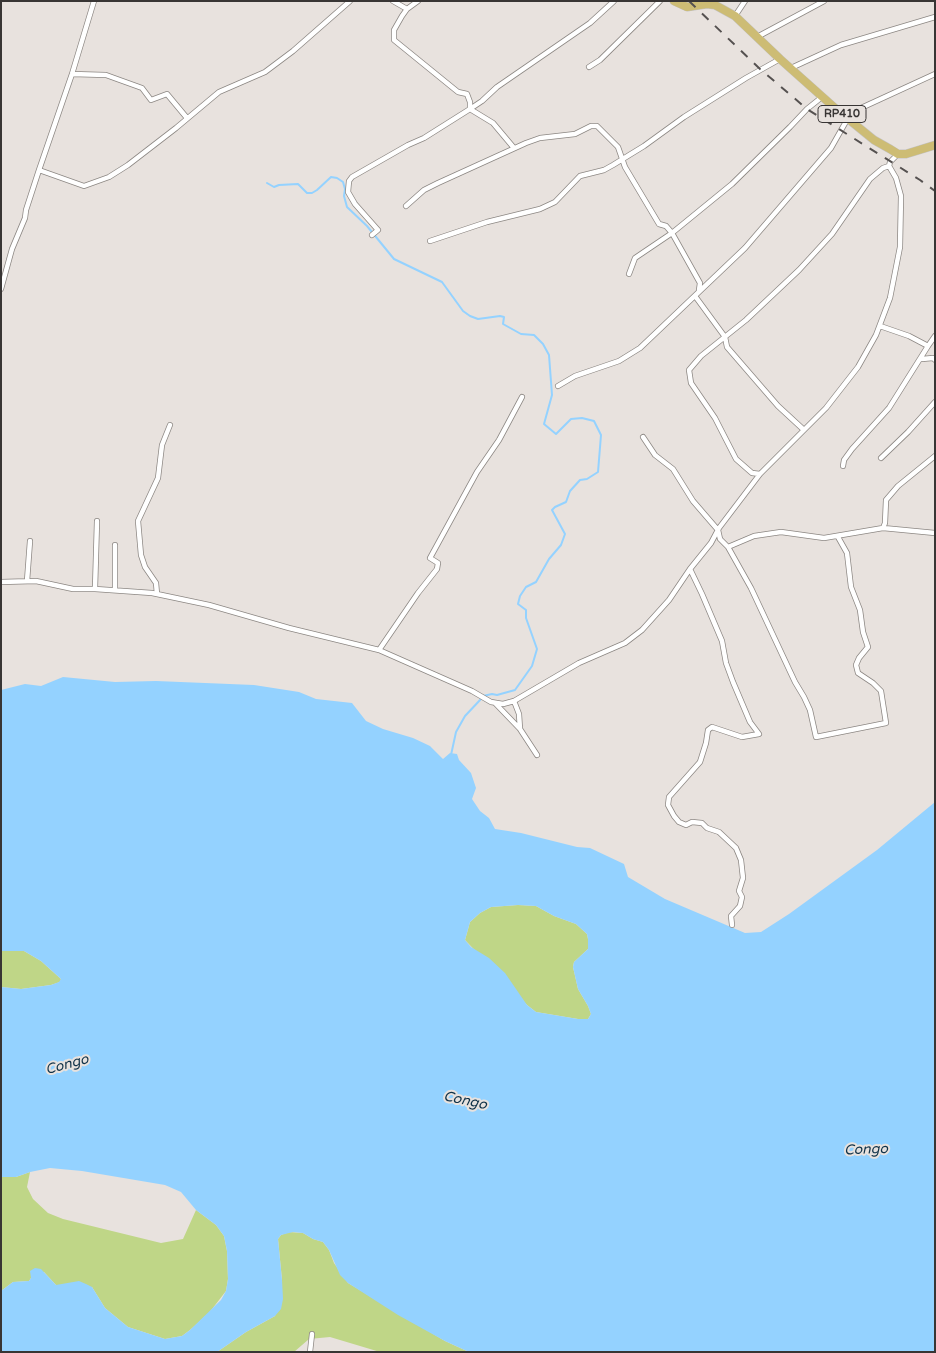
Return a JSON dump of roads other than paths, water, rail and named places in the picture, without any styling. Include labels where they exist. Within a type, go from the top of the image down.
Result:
[{"type":"main road","name":"RP410","points":[[674,1],[687,7],[707,4],[715,5],[735,16],[790,69],[874,140],[898,154]]},
{"type":"main road","points":[[898,154],[911,153],[935,145]]},
{"type":"street","points":[[1,289],[12,249],[25,218],[94,1]]},
{"type":"street","points":[[39,170],[84,186],[109,177],[128,165],[219,92],[265,72],[293,51],[350,1]]},
{"type":"street","points":[[393,1],[407,9]]},
{"type":"street","points":[[418,1],[407,9],[394,30],[394,40],[458,92],[466,94],[470,102],[470,109]]},
{"type":"street","points":[[372,235],[378,230],[355,204],[348,192],[349,181],[377,162],[424,138],[482,101],[497,87],[590,23],[614,1]]},
{"type":"street","points":[[590,67],[600,60],[660,1]]},
{"type":"street","points":[[735,16],[745,1]]},
{"type":"street","points":[[757,36],[824,1]]},
{"type":"street","points":[[790,69],[841,45],[935,16]]},
{"type":"street","points":[[430,240],[487,222],[540,210],[554,202],[580,176],[604,170],[623,159],[684,117],[780,59]]},
{"type":"street","points":[[72,74],[106,75],[142,88],[151,100],[166,94],[187,118]]},
{"type":"street","points":[[558,386],[575,376],[619,361],[640,348],[745,248],[831,148],[848,118],[860,108],[935,74]]},
{"type":"street","points":[[629,274],[635,258],[672,233],[732,184],[822,96]]},
{"type":"street","points":[[470,109],[492,123],[514,148]]},
{"type":"street","points":[[406,206],[424,190],[514,148],[540,138],[575,134],[594,125],[600,128],[618,148],[631,177],[659,224],[666,226],[672,233],[700,283],[700,288],[695,296]]},
{"type":"street","points":[[889,166],[890,162],[898,154]]},
{"type":"street","points":[[1,582],[45,582],[73,589],[157,594],[209,605],[290,628],[379,650],[495,703],[503,704],[514,701],[579,663],[613,650],[634,637],[669,600],[760,474],[826,408],[858,367],[880,326],[890,298],[900,248],[901,196],[896,178],[889,166]]},
{"type":"street","points":[[760,474],[752,473],[736,459],[715,418],[690,383],[689,370],[701,356],[785,284],[818,251],[870,179],[882,168],[889,166]]},
{"type":"street","points":[[695,296],[725,337],[727,347],[778,406],[804,430]]},
{"type":"street","points":[[880,326],[899,332],[928,346]]},
{"type":"street","points":[[843,466],[844,460],[889,408],[935,336]]},
{"type":"street","points":[[922,358],[933,358],[935,360]]},
{"type":"street","points":[[379,650],[437,569],[438,563],[430,558],[477,472],[499,440],[522,397]]},
{"type":"street","points":[[880,458],[908,432],[935,402]]},
{"type":"street","points":[[157,594],[156,583],[145,567],[141,555],[138,521],[158,478],[162,445],[170,425]]},
{"type":"street","points":[[644,437],[655,455],[673,470],[693,501],[718,530],[720,539],[728,547],[751,588],[795,682],[804,697],[810,710],[816,737],[886,723],[881,691],[858,673],[856,665],[868,647],[863,632],[860,610],[851,587],[846,552],[838,537]]},
{"type":"street","points":[[883,528],[886,500],[898,486],[935,456]]},
{"type":"street","points":[[95,589],[97,521]]},
{"type":"street","points":[[728,547],[754,536],[781,532],[824,538],[883,528],[935,533]]},
{"type":"street","points":[[27,581],[30,541]]},
{"type":"street","points":[[114,590],[115,545]]},
{"type":"street","points":[[690,569],[722,641],[726,663],[733,682],[750,722],[759,734],[742,737],[712,727],[708,730],[700,762],[669,797],[668,805],[679,822],[686,825],[692,822],[702,823],[707,828],[719,832],[736,848],[741,860],[743,878],[740,891],[742,897],[740,906],[731,916],[732,925]]},
{"type":"street","points":[[514,701],[519,714],[520,729]]},
{"type":"street","points":[[495,703],[520,729],[538,755]]},
{"type":"street","points":[[310,1352],[312,1334]]},
{"type":"water","name":"Congo","points":[[63,677],[115,682],[156,681],[254,685],[299,692],[316,699],[352,703],[366,721],[430,746],[443,759],[450,753],[457,754],[459,760],[471,773],[476,788],[472,799],[480,811],[489,818],[495,829],[521,833],[577,847],[590,848],[624,864],[628,877],[665,899],[745,933],[761,932],[789,914],[877,850],[935,802],[935,1352],[469,1352],[398,1315],[348,1283],[340,1275],[329,1250],[323,1242],[303,1233],[293,1232],[281,1235],[278,1239],[283,1299],[281,1309],[275,1316],[246,1332],[217,1352],[1,1352],[1,1291],[13,1282],[29,1281],[31,1278],[30,1271],[35,1268],[41,1269],[56,1285],[79,1281],[92,1287],[105,1308],[128,1327],[165,1339],[182,1336],[190,1330],[221,1300],[226,1291],[228,1279],[227,1251],[224,1236],[216,1225],[196,1210],[181,1192],[165,1185],[82,1171],[50,1168],[16,1177],[1,1177],[1,987],[21,989],[51,985],[59,982],[61,979],[41,961],[24,951],[1,951],[1,690],[25,684],[41,686]],"holes":[[[536,906],[554,916],[576,924],[587,934],[588,949],[574,962],[573,967],[578,989],[591,1014],[588,1019],[536,1012],[527,1005],[505,973],[489,958],[471,947],[465,940],[470,922],[480,913],[491,907]]]},
{"type":"waterway","points":[[267,183],[274,187],[298,184],[307,193],[312,193],[331,177],[343,182],[347,207],[367,226],[394,259],[442,282],[463,311],[470,316],[478,319],[504,317],[503,324],[521,334],[534,335],[543,344],[549,355],[552,395],[544,424],[556,434],[571,419],[582,418],[594,421],[601,435],[598,472],[587,479],[580,480],[570,491],[566,502],[552,510],[565,534],[561,545],[549,559],[536,582],[526,587],[520,596],[518,604],[526,610],[526,618],[537,649],[532,666],[515,690],[497,695],[483,696]]},
{"type":"waterway","points":[[451,755],[456,732],[465,716],[481,699]]},
{"type":"railway","points":[[689,1],[760,69],[807,109],[935,191]]}]
